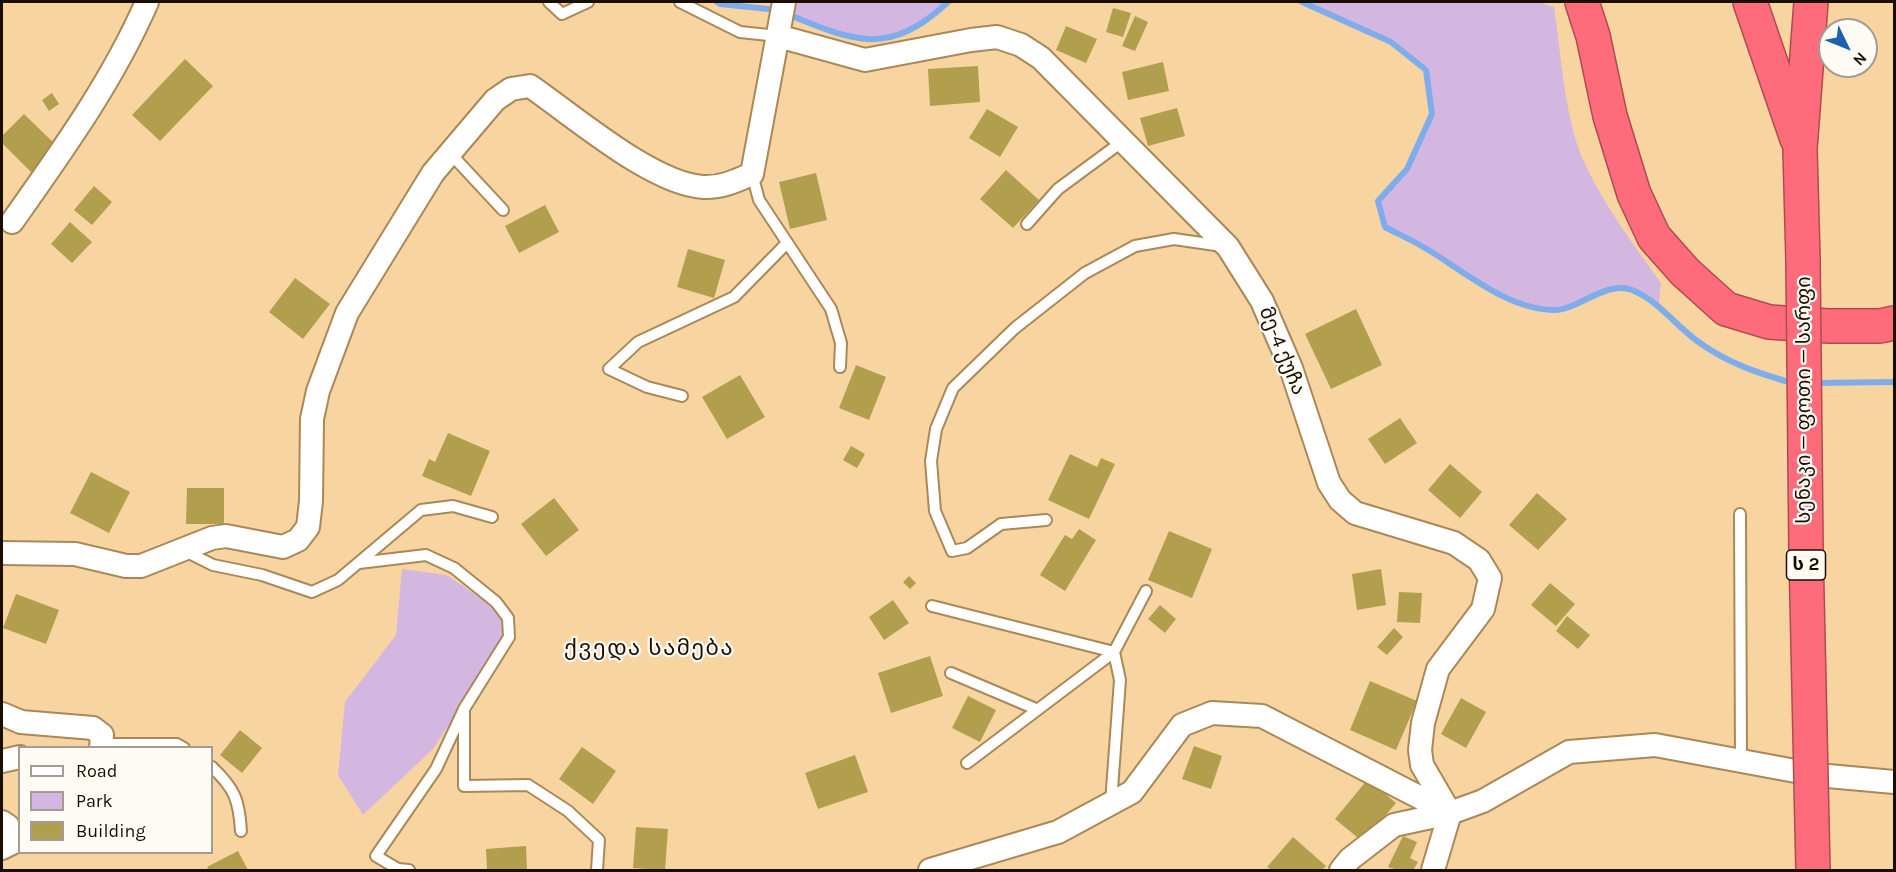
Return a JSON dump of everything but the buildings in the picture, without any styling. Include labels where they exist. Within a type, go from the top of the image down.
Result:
[{"type":"highway","points":[[1582,2],[1593,36],[1610,116],[1634,194],[1654,237],[1685,272],[1726,309],[1769,322],[1829,326],[1880,326],[1894,323]]},
{"type":"highway","points":[[1750,2],[1768,62],[1800,149]]},
{"type":"highway","name":"სენაკი — ფოთი — სარფი","points":[[1811,2],[1800,149],[1813,870]]},
{"type":"highway","points":[[1808,42],[1832,2]]},
{"type":"street","points":[[12,222],[75,133],[126,50],[147,2]]},
{"type":"street","points":[[2,553],[75,554],[141,566],[182,549],[226,536],[283,547],[298,540],[308,527],[311,501],[312,418],[332,351],[347,313],[433,173],[495,100],[511,89],[530,86],[638,163],[672,180],[703,187],[729,184],[752,174],[781,18]]},
{"type":"street","name":"მე-4 ქუჩა","points":[[781,18],[865,60],[997,37],[1022,45],[1041,58],[1228,247],[1262,301],[1291,368],[1329,483],[1340,500],[1355,513],[1454,543],[1479,560],[1490,578],[1483,609],[1438,669],[1423,723],[1420,750],[1422,765],[1450,813]]},
{"type":"street","points":[[930,870],[1058,832],[1111,804],[1132,792],[1182,725],[1212,713],[1262,716],[1450,813]]},
{"type":"street","points":[[2,714],[21,722],[93,728],[102,735],[102,746]]},
{"type":"street","points":[[1341,870],[1350,859],[1394,825],[1450,813],[1483,801],[1569,752],[1655,745],[1817,775],[1894,782]]},
{"type":"street","points":[[2,761],[18,757]]},
{"type":"street","points":[[1433,870],[1450,813]]},
{"type":"street","points":[[2,822],[8,826],[14,842],[2,848]]},
{"type":"lane","points":[[549,2],[562,14],[588,2]]},
{"type":"lane","points":[[680,2],[740,33],[781,18]]},
{"type":"lane","points":[[1027,224],[1058,189],[1123,141]]},
{"type":"lane","points":[[450,153],[503,210]]},
{"type":"lane","points":[[752,174],[759,200],[831,309],[841,343],[840,367]]},
{"type":"lane","points":[[1046,520],[1001,524],[967,548],[952,551],[935,511],[931,461],[936,429],[953,388],[1015,328],[1085,273],[1135,246],[1174,239],[1228,247]]},
{"type":"lane","points":[[682,396],[647,387],[609,369],[638,342],[734,297],[787,243]]},
{"type":"lane","points":[[182,549],[213,565],[262,575],[312,592],[338,580],[421,510],[453,506],[492,517]]},
{"type":"lane","points":[[1740,514],[1741,761]]},
{"type":"lane","points":[[359,562],[426,555],[454,568],[496,602],[508,618],[509,638],[464,709],[436,769],[376,856],[398,869],[409,870]]},
{"type":"lane","points":[[968,763],[1036,709],[1114,652],[1146,591]]},
{"type":"lane","points":[[932,606],[1114,652]]},
{"type":"lane","points":[[1111,804],[1120,680],[1114,652]]},
{"type":"lane","points":[[951,673],[1036,709]]},
{"type":"lane","points":[[464,709],[464,786],[528,785],[568,811],[599,840],[597,870]]},
{"type":"lane","points":[[102,746],[177,744],[182,746]]},
{"type":"lane","points":[[213,768],[229,783],[239,804],[241,831]]},
{"type":"green space","points":[[791,2],[948,2],[908,31],[889,37],[871,39],[832,32],[786,15]]},
{"type":"green space","points":[[1302,2],[1538,2],[1554,7],[1568,108],[1578,147],[1611,211],[1661,283],[1659,304],[1630,289],[1602,291],[1556,310],[1516,302],[1464,276],[1426,248],[1385,227],[1378,201],[1407,169],[1432,114],[1426,70],[1391,42]]},
{"type":"green space","points":[[402,569],[447,575],[499,611],[508,636],[433,749],[363,815],[338,775],[345,702],[396,635]]},
{"type":"waterway","points":[[717,2],[778,10]]},
{"type":"waterway","points":[[787,14],[833,32],[871,39],[889,37],[908,31],[948,2]]},
{"type":"waterway","points":[[1302,2],[1391,42],[1426,70],[1432,114],[1407,169],[1378,201],[1385,227],[1420,245],[1486,287],[1503,296],[1537,308],[1564,309],[1612,289],[1632,290],[1651,301],[1712,351],[1746,368],[1795,384]]},
{"type":"waterway","points":[[1815,383],[1894,382]]},
{"type":"district","name":"ქვედა სამება","points":[[649,649]]}]
